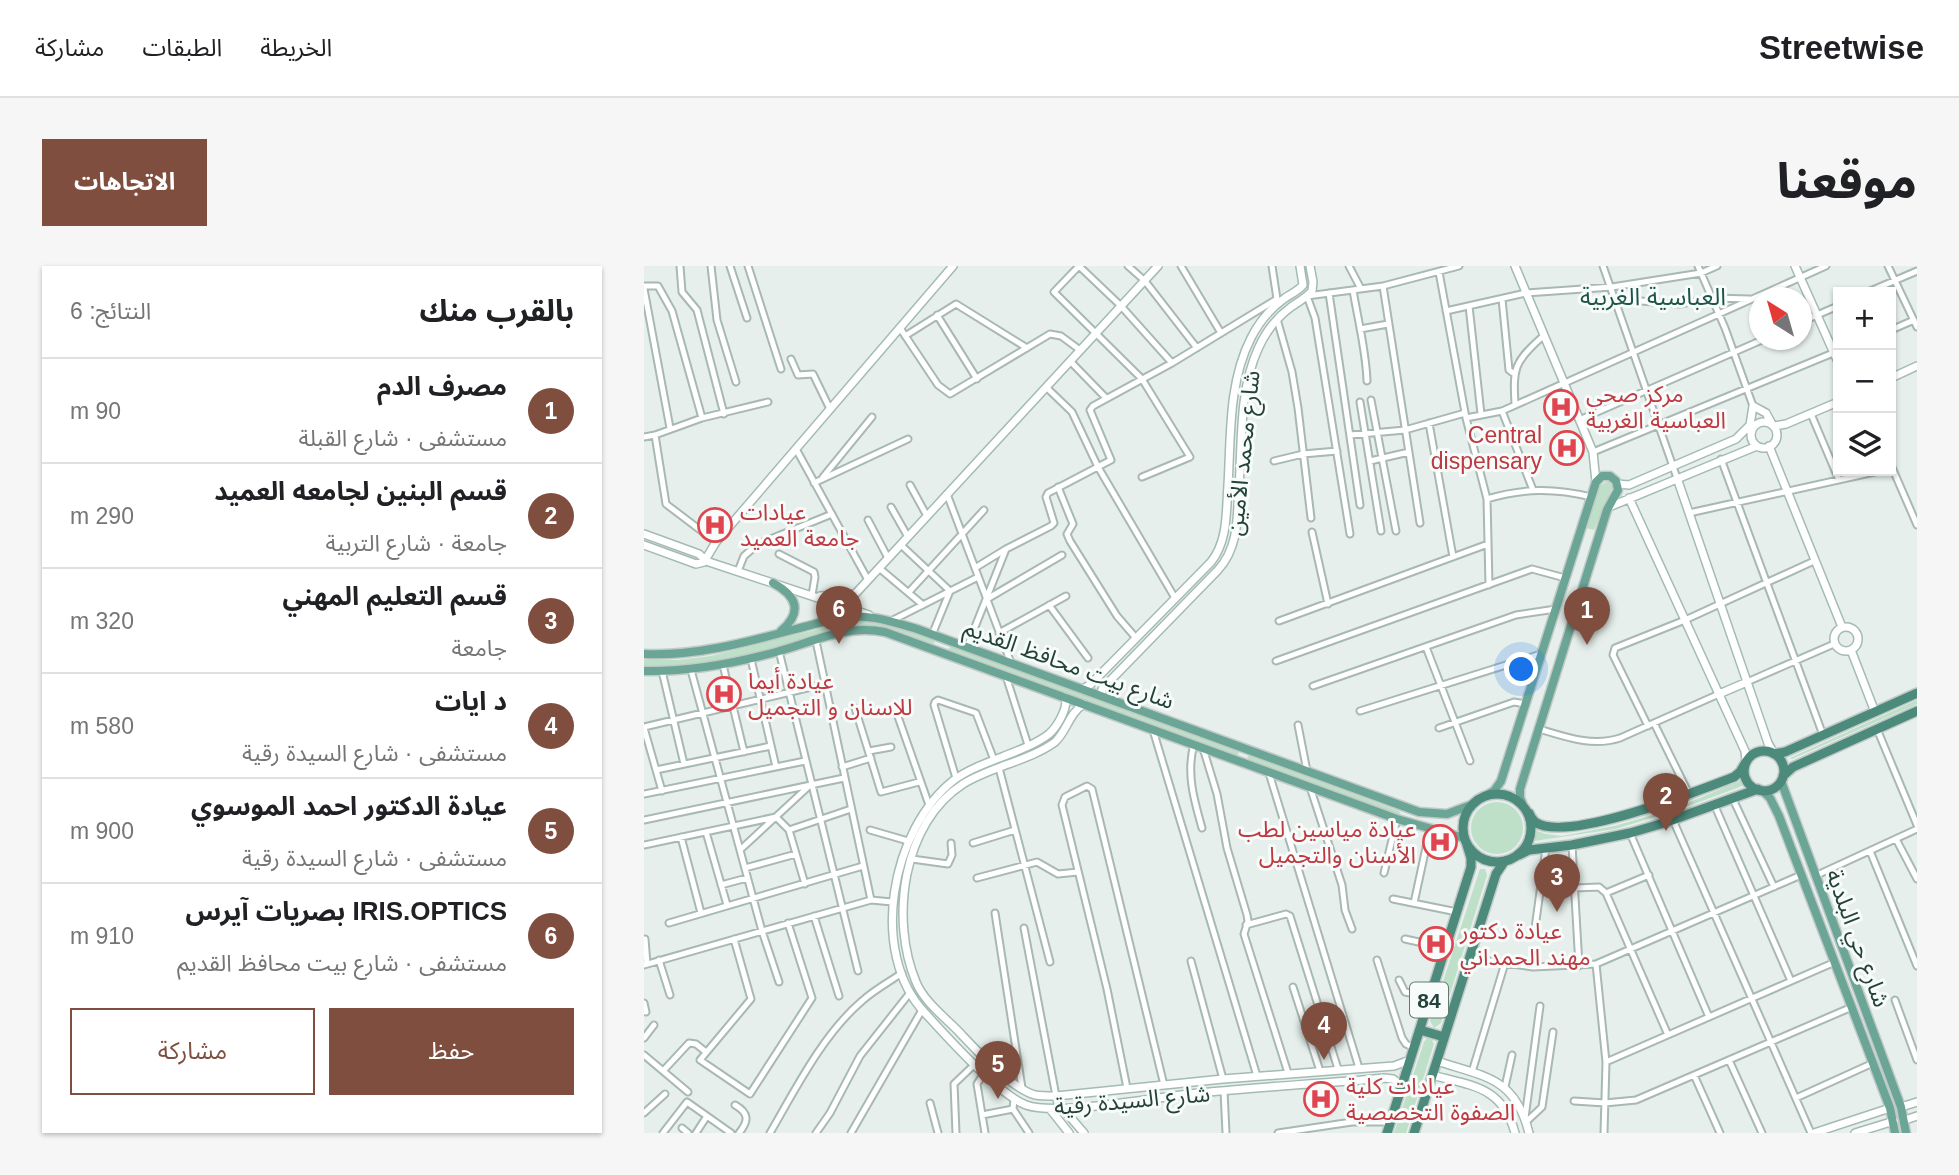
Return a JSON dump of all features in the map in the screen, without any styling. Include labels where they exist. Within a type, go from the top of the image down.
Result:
[{"type":"highway","points":[[1774,754],[1785,752],[1917,693]]},
{"type":"highway","points":[[1466,842],[1479,858],[1496,863],[1529,850],[1572,845],[1630,833],[1732,797],[1771,789],[1793,767],[1917,711]]},
{"type":"highway","points":[[1471,805],[1485,796],[1506,794],[1526,809],[1536,822],[1543,825],[1583,824],[1627,815],[1736,776],[1755,753],[1768,751],[1774,754],[1783,763],[1782,778]]},
{"type":"highway","points":[[1746,762],[1746,778],[1760,790]]},
{"type":"highway","name":"84","points":[[1387,1133],[1471,867],[1463,821],[1471,805]]},
{"type":"highway","points":[[1519,855],[1530,840],[1532,831],[1526,809]]},
{"type":"highway","name":"84","points":[[1414,1133],[1496,874],[1504,862]]},
{"type":"highway","points":[[1420,1030],[1444,1037]]},
{"type":"main road","points":[[644,545],[696,564],[706,561],[716,542],[953,266]]},
{"type":"main road","points":[[817,623],[832,616],[857,592],[1158,266]]},
{"type":"main road","name":"شارع محمد الأمين","points":[[1083,689],[1211,562],[1220,547],[1225,524],[1233,402],[1240,367],[1257,328],[1277,301],[1303,285],[1300,266]]},
{"type":"main road","points":[[1307,296],[1313,286],[1310,266]]},
{"type":"main road","points":[[1485,796],[1496,789],[1502,778],[1596,482],[1592,452],[1515,266]]},
{"type":"main road","points":[[1795,266],[1835,350]]},
{"type":"main road","name":"شارع محمد الأمين","points":[[1102,696],[1102,689],[1219,570],[1232,548],[1237,524],[1248,381],[1257,350],[1277,320],[1307,296]]},
{"type":"main road","points":[[1896,376],[1917,366]]},
{"type":"main road","points":[[1757,446],[1751,437],[1754,426],[1763,422],[1773,426],[1811,414],[1833,403]]},
{"type":"main road","points":[[1607,510],[1611,505],[1721,459],[1757,446],[1769,446],[1776,438],[1773,426],[1766,413],[1753,406],[1750,425],[1742,435],[1629,485],[1617,484]]},
{"type":"main road","points":[[1769,446],[1842,627]]},
{"type":"main road","points":[[1526,809],[1519,796],[1520,789],[1607,510],[1617,492],[1613,477],[1602,476],[1596,482]]},
{"type":"main road","points":[[1677,478],[1774,754]]},
{"type":"main road","points":[[1629,498],[1746,753],[1746,762]]},
{"type":"main road","points":[[1581,527],[1587,536],[1600,534]]},
{"type":"main road","points":[[644,534],[699,554],[706,561],[873,616]]},
{"type":"main road","points":[[1574,551],[1585,548],[1592,556]]},
{"type":"main road","points":[[773,583],[791,595],[795,607],[791,620],[776,634]]},
{"type":"main road","points":[[808,594],[841,596],[857,592]]},
{"type":"main road","points":[[857,592],[855,603],[862,613]]},
{"type":"main road","name":"شارع بيت محافظ القديم","points":[[644,654],[687,653],[847,616],[873,616],[934,635],[1411,809],[1441,814],[1471,805]]},
{"type":"main road","points":[[1842,627],[1852,628],[1857,634],[1857,644],[1851,650],[1841,650],[1835,644],[1834,633],[1842,627]]},
{"type":"main road","name":"شارع بيت محافظ القديم","points":[[644,671],[691,670],[723,665],[816,641],[844,630],[885,632],[1466,842]]},
{"type":"main road","points":[[932,648],[939,645],[939,640],[934,635]]},
{"type":"main road","points":[[1136,638],[1144,647]]},
{"type":"main road","points":[[947,654],[944,646],[951,642]]},
{"type":"main road","points":[[1851,650],[1875,712]]},
{"type":"main road","points":[[1719,694],[1747,682]]},
{"type":"main road","name":"شارع السيدة رقية","points":[[1065,697],[1066,704],[1053,730],[963,784],[943,803],[926,827],[912,859],[903,928],[919,990],[973,1047],[1022,1088],[1036,1095],[1056,1096],[1320,1070],[1399,1066],[1410,1060]]},
{"type":"main road","name":"شارع السيدة رقية","points":[[1084,704],[1076,710],[1054,742],[956,778],[929,805],[908,841],[892,902],[892,928],[909,994],[922,1010],[984,1073],[1014,1099],[1035,1108],[1080,1107],[1224,1091],[1388,1078],[1399,1081],[1402,1086]]},
{"type":"main road","points":[[1233,758],[1240,753],[1239,746]]},
{"type":"main road","points":[[1246,763],[1245,755],[1250,750]]},
{"type":"main road","name":"شارع حي البلدية","points":[[1782,778],[1791,812],[1905,1120]]},
{"type":"main road","name":"شارع حي البلدية","points":[[1760,790],[1770,798],[1779,816],[1894,1121]]},
{"type":"main road","points":[[1397,819],[1402,813],[1402,806]]},
{"type":"main road","points":[[1407,822],[1406,815],[1411,809]]},
{"type":"main road","points":[[1779,816],[1785,811],[1791,812]]},
{"type":"main road","points":[[892,902],[904,906]]},
{"type":"main road","points":[[1437,1061],[1472,1072],[1505,1087],[1518,1101],[1529,1133]]},
{"type":"main road","points":[[1432,1075],[1464,1083],[1496,1097],[1508,1111],[1515,1133]]},
{"type":"main road","points":[[1223,1079],[1224,1091]]},
{"type":"main road","points":[[1014,1099],[1022,1088]]},
{"type":"main road","points":[[1127,1088],[1127,1101]]},
{"type":"main road","points":[[1056,1096],[1058,1103],[1084,1133]]},
{"type":"main road","points":[[1901,1107],[1917,1102]]},
{"type":"main road","points":[[1078,1125],[1076,1116],[1080,1107]]},
{"type":"main road","points":[[1813,1133],[1890,1108]]},
{"type":"main road","points":[[1051,1109],[1069,1133]]},
{"type":"main road","points":[[1906,1133],[1905,1120],[1917,1116]]},
{"type":"main road","points":[[1857,1133],[1894,1121],[1895,1133]]},
{"type":"street","points":[[680,266],[682,292],[697,310],[724,414]]},
{"type":"street","points":[[710,266],[717,320],[736,382]]},
{"type":"street","points":[[730,266],[747,318]]},
{"type":"street","points":[[748,266],[780,369]]},
{"type":"street","points":[[1142,477],[1190,457],[1142,379],[1054,292],[1079,266],[1121,306],[1172,363]]},
{"type":"street","points":[[1128,266],[1144,281],[1197,348]]},
{"type":"street","points":[[1181,266],[1222,332]]},
{"type":"street","points":[[975,568],[1054,523],[1046,496],[1048,492],[1111,460],[1090,410],[1095,404],[1172,363],[1277,301],[1272,266]]},
{"type":"street","points":[[1349,266],[1361,289]]},
{"type":"street","points":[[1426,266],[1430,275]]},
{"type":"street","points":[[1350,534],[1315,318],[1307,296],[1383,286],[1459,266]]},
{"type":"street","points":[[1603,266],[1677,478]]},
{"type":"street","points":[[1698,266],[1753,406]]},
{"type":"street","points":[[1446,311],[1526,293],[1612,287],[1701,273],[1717,266]]},
{"type":"street","points":[[1780,287],[1826,266]]},
{"type":"street","points":[[1888,266],[1917,327]]},
{"type":"street","points":[[1879,287],[1917,271]]},
{"type":"street","points":[[1439,272],[1466,415],[1487,499],[1489,585]]},
{"type":"street","points":[[670,428],[644,287],[658,286],[672,311],[702,418]]},
{"type":"street","points":[[1383,286],[1420,523]]},
{"type":"street","points":[[1353,290],[1366,353],[1367,381]]},
{"type":"street","points":[[1329,293],[1360,505]]},
{"type":"street","points":[[1615,299],[1680,304],[1712,298],[1749,299]]},
{"type":"street","points":[[1731,298],[1736,302],[1733,307]]},
{"type":"street","points":[[1502,299],[1509,370],[1513,373]]},
{"type":"street","points":[[1350,435],[1405,430],[1466,415],[1502,411],[1749,301]]},
{"type":"street","points":[[905,336],[953,304],[1027,348]]},
{"type":"street","points":[[1469,306],[1481,414]]},
{"type":"street","points":[[1812,317],[1833,308]]},
{"type":"street","points":[[937,315],[977,379]]},
{"type":"street","points":[[1277,320],[1293,382],[1311,518]]},
{"type":"street","points":[[1896,328],[1914,320]]},
{"type":"street","points":[[1360,329],[1388,324]]},
{"type":"street","points":[[900,328],[944,392],[954,393],[1054,333],[1080,350]]},
{"type":"street","points":[[1515,404],[1513,373],[1523,355],[1541,338]]},
{"type":"street","points":[[1579,420],[1749,346]]},
{"type":"street","points":[[1592,452],[1833,353]]},
{"type":"street","points":[[792,359],[798,375],[813,374],[830,409]]},
{"type":"street","points":[[1070,361],[1106,398]]},
{"type":"street","points":[[1046,387],[1072,412],[1098,467],[1175,598]]},
{"type":"street","points":[[1371,400],[1396,531]]},
{"type":"street","points":[[644,437],[702,418],[768,402]]},
{"type":"street","points":[[1360,402],[1381,530]]},
{"type":"street","points":[[1502,411],[1533,490]]},
{"type":"street","points":[[1811,414],[1839,480]]},
{"type":"street","points":[[821,479],[872,417]]},
{"type":"street","points":[[1429,423],[1453,557]]},
{"type":"street","points":[[655,435],[666,504],[716,542]]},
{"type":"street","points":[[814,482],[908,439]]},
{"type":"street","points":[[796,449],[868,580]]},
{"type":"street","points":[[1274,461],[1303,454],[1337,451]]},
{"type":"street","points":[[1370,461],[1409,452]]},
{"type":"street","points":[[1721,459],[1823,735]]},
{"type":"street","points":[[1689,513],[1857,476]]},
{"type":"street","points":[[1895,476],[1917,525]]},
{"type":"street","points":[[910,485],[927,516]]},
{"type":"street","points":[[1058,486],[1073,524],[1067,534],[1070,541],[1116,616],[1136,638]]},
{"type":"street","points":[[1487,499],[1512,491],[1533,490],[1565,491],[1591,497]]},
{"type":"street","points":[[947,494],[1011,663]]},
{"type":"street","points":[[891,507],[908,537]]},
{"type":"street","points":[[909,593],[984,510]]},
{"type":"street","points":[[738,571],[744,556],[754,546],[832,514]]},
{"type":"street","points":[[868,520],[888,558]]},
{"type":"street","points":[[1312,532],[1328,604]]},
{"type":"street","points":[[1279,621],[1488,544]]},
{"type":"street","points":[[901,545],[950,591]]},
{"type":"street","points":[[967,647],[1006,549]]},
{"type":"street","points":[[779,554],[814,572],[815,577],[808,594]]},
{"type":"street","points":[[987,599],[1062,555]]},
{"type":"street","points":[[1689,794],[1613,651],[1814,561]]},
{"type":"street","points":[[879,568],[923,605]]},
{"type":"street","points":[[1276,661],[1532,569],[1565,578]]},
{"type":"street","points":[[891,621],[978,577]]},
{"type":"street","points":[[934,635],[950,591]]},
{"type":"street","points":[[999,633],[1066,596]]},
{"type":"street","points":[[1049,605],[1088,658]]},
{"type":"street","points":[[1313,686],[1516,615],[1556,609]]},
{"type":"street","points":[[816,641],[870,900]]},
{"type":"street","points":[[1747,682],[1835,644]]},
{"type":"street","points":[[1426,647],[1470,761]]},
{"type":"street","points":[[779,651],[858,971]]},
{"type":"street","points":[[1360,711],[1541,654]]},
{"type":"street","points":[[751,659],[776,767]]},
{"type":"street","points":[[723,665],[744,752]]},
{"type":"street","points":[[691,670],[747,878],[779,982]]},
{"type":"street","points":[[662,671],[684,764]]},
{"type":"street","points":[[1006,676],[1028,745]]},
{"type":"street","points":[[662,791],[644,728],[824,684]]},
{"type":"street","points":[[1539,729],[1583,741],[1598,742],[1620,738],[1719,694]]},
{"type":"street","points":[[956,778],[934,705],[938,700],[976,713],[996,764],[1050,962]]},
{"type":"street","points":[[1439,728],[1514,702],[1526,704]]},
{"type":"street","points":[[855,708],[881,792],[919,782]]},
{"type":"street","points":[[895,708],[929,805]]},
{"type":"street","points":[[1298,724],[1307,771]]},
{"type":"street","points":[[1815,876],[1917,827],[1877,729]]},
{"type":"street","points":[[1153,730],[1257,1076]]},
{"type":"street","points":[[1194,744],[1191,789],[1202,828]]},
{"type":"street","points":[[656,771],[771,746]]},
{"type":"street","points":[[842,767],[891,747]]},
{"type":"street","points":[[1203,748],[1217,793],[1227,848],[1247,915],[1244,934],[1288,1073]]},
{"type":"street","points":[[644,794],[805,761]]},
{"type":"street","points":[[1269,772],[1359,1068]]},
{"type":"street","points":[[644,820],[844,778]]},
{"type":"street","points":[[740,850],[810,785]]},
{"type":"street","points":[[1127,1088],[1107,989],[1062,805],[1065,797],[1087,786],[1092,789],[1164,1085]]},
{"type":"street","points":[[1310,787],[1342,885],[1345,910],[1352,929]]},
{"type":"street","points":[[1732,797],[1774,887]]},
{"type":"street","points":[[1714,804],[1791,981]]},
{"type":"street","points":[[789,830],[851,808]]},
{"type":"street","points":[[644,844],[776,817]]},
{"type":"street","points":[[776,817],[789,830],[805,884]]},
{"type":"street","points":[[1384,873],[1397,819]]},
{"type":"street","points":[[1673,820],[1813,1133]]},
{"type":"street","points":[[1414,903],[1430,828]]},
{"type":"street","points":[[870,830],[908,841]]},
{"type":"street","points":[[973,843],[1015,830]]},
{"type":"street","points":[[706,832],[727,905]]},
{"type":"street","points":[[1630,833],[1709,1017]]},
{"type":"street","points":[[681,837],[701,913]]},
{"type":"street","points":[[1896,839],[1917,880]]},
{"type":"street","points":[[912,859],[948,864],[952,855],[951,843]]},
{"type":"street","points":[[1572,845],[1579,966]]},
{"type":"street","points":[[1535,928],[1546,848]]},
{"type":"street","points":[[1870,851],[1917,966]]},
{"type":"street","points":[[745,868],[796,854]]},
{"type":"street","points":[[977,878],[1024,864],[1041,863],[1058,874],[1078,872]]},
{"type":"street","points":[[669,923],[863,866]]},
{"type":"street","points":[[1469,958],[1533,967],[1596,964],[1801,874]]},
{"type":"street","points":[[1606,893],[1648,875]]},
{"type":"street","points":[[721,885],[747,878]]},
{"type":"street","points":[[1575,888],[1600,887],[1606,893],[1668,1035]]},
{"type":"street","points":[[1393,899],[1457,912]]},
{"type":"street","points":[[645,939],[645,964],[870,900],[892,902]]},
{"type":"street","points":[[995,913],[1022,1088]]},
{"type":"street","points":[[1247,925],[1286,914],[1290,916],[1338,1069]]},
{"type":"street","points":[[814,916],[839,996]]},
{"type":"street","points":[[734,939],[751,999],[700,1060],[750,1094],[812,998],[788,923]]},
{"type":"street","points":[[1024,928],[1056,1096]]},
{"type":"street","points":[[1405,939],[1446,948]]},
{"type":"street","points":[[659,960],[670,995]]},
{"type":"street","points":[[1377,960],[1402,1038],[1414,1048]]},
{"type":"street","points":[[1191,961],[1223,1079]]},
{"type":"street","points":[[1606,1062],[1835,962]]},
{"type":"street","points":[[1472,1072],[1505,963]]},
{"type":"street","points":[[1596,964],[1606,1062],[1604,1133]]},
{"type":"street","points":[[769,1133],[838,1025],[862,1000],[902,973]]},
{"type":"street","points":[[1399,980],[1405,992],[1430,997]]},
{"type":"street","points":[[1293,987],[1320,1070]]},
{"type":"street","points":[[816,1133],[830,1113],[860,1056],[909,994]]},
{"type":"street","points":[[1895,1000],[1917,1060]]},
{"type":"street","points":[[644,1003],[646,1012]]},
{"type":"street","points":[[1526,1120],[1540,1006]]},
{"type":"street","points":[[1574,1101],[1605,1103],[1636,1100],[1852,1007]]},
{"type":"street","points":[[851,1133],[922,1010]]},
{"type":"street","points":[[644,1038],[654,1025]]},
{"type":"street","points":[[1526,1120],[1542,1107],[1553,1032]]},
{"type":"street","points":[[663,1070],[689,1043],[696,1044],[706,1052]]},
{"type":"street","points":[[644,1055],[688,1092]]},
{"type":"street","points":[[1505,1087],[1512,1055]]},
{"type":"street","points":[[1729,1060],[1762,1133]]},
{"type":"street","points":[[1796,1098],[1873,1063]]},
{"type":"street","points":[[956,1133],[954,1084],[975,1064]]},
{"type":"street","points":[[984,1073],[977,1084],[985,1133]]},
{"type":"street","points":[[1694,1075],[1720,1133]]},
{"type":"street","points":[[1224,1091],[1226,1133]]},
{"type":"street","points":[[644,1113],[664,1094]]},
{"type":"street","points":[[1014,1099],[1013,1109],[1029,1133]]},
{"type":"street","points":[[663,1133],[687,1102],[731,1133]]},
{"type":"street","points":[[930,1103],[938,1133]]},
{"type":"street","points":[[735,1105],[743,1110],[747,1119],[739,1133]]},
{"type":"street","points":[[982,1115],[1013,1109]]},
{"type":"street","points":[[696,1133],[707,1116]]},
{"type":"street","points":[[1279,1133],[1364,1121],[1391,1122]]},
{"type":"street","points":[[1333,1133],[1335,1125]]},
{"type":"street","points":[[682,1128],[688,1133]]},
{"type":"green space","points":[[1608,481],[1613,486],[1594,530],[1586,528],[1599,486]]},
{"type":"green space","points":[[847,622],[893,626],[915,632],[935,642],[933,644],[885,628],[855,625],[745,656],[705,663],[644,667],[644,660],[711,656]]},
{"type":"green space","points":[[952,646],[1237,750],[1239,754],[1235,756],[950,652],[948,649]]},
{"type":"green space","points":[[1917,700],[1917,704],[1790,758]]},
{"type":"green space","points":[[1250,755],[1401,814],[1249,760],[1247,757]]},
{"type":"green space","points":[[1742,780],[1745,785],[1675,811],[1615,829],[1534,841],[1537,831],[1562,836],[1614,826],[1674,809]]},
{"type":"green space","points":[[1497,802],[1507,804],[1515,810],[1521,818],[1521,838],[1515,846],[1507,852],[1497,854],[1487,852],[1479,846],[1473,838],[1471,828],[1473,818],[1479,810],[1487,804]]},
{"type":"green space","points":[[1480,869],[1485,869],[1487,875],[1441,1023],[1434,1028],[1430,1021]]},
{"type":"green space","points":[[1427,1038],[1434,1044],[1406,1133],[1394,1133],[1424,1042]]},
{"type":"place","name":"مركز صحي العباسية الغربية","points":[[1561,407]]},
{"type":"place","name":"Central dispensary","points":[[1567,448]]},
{"type":"place","name":"عيادات جامعة العميد","points":[[715,525]]},
{"type":"place","name":"IRIS.OPTICS بصريات آيرس","points":[[839,644]]},
{"type":"place","name":"مصرف الدم","points":[[1587,645]]},
{"type":"place","name":"عيادة أيما للاسنان و التجميل","points":[[724,694]]},
{"type":"place","name":"قسم البنين لجامعه العميد","points":[[1666,831]]},
{"type":"place","name":"عيادة مياسين لطب الأسنان والتجميل","points":[[1440,842]]},
{"type":"place","name":"قسم التعليم المهني","points":[[1557,912]]},
{"type":"place","name":"عيادة دكتور مهند الحمداني","points":[[1436,944]]},
{"type":"place","name":"د ايات","points":[[1324,1060]]},
{"type":"place","name":"عيادة الدكتور احمد الموسوي","points":[[998,1099]]},
{"type":"place","name":"عيادات كلية الصفوة التخصصية","points":[[1321,1099]]},
{"type":"district","name":"العباسية الغربية","points":[[1653,296]]}]
